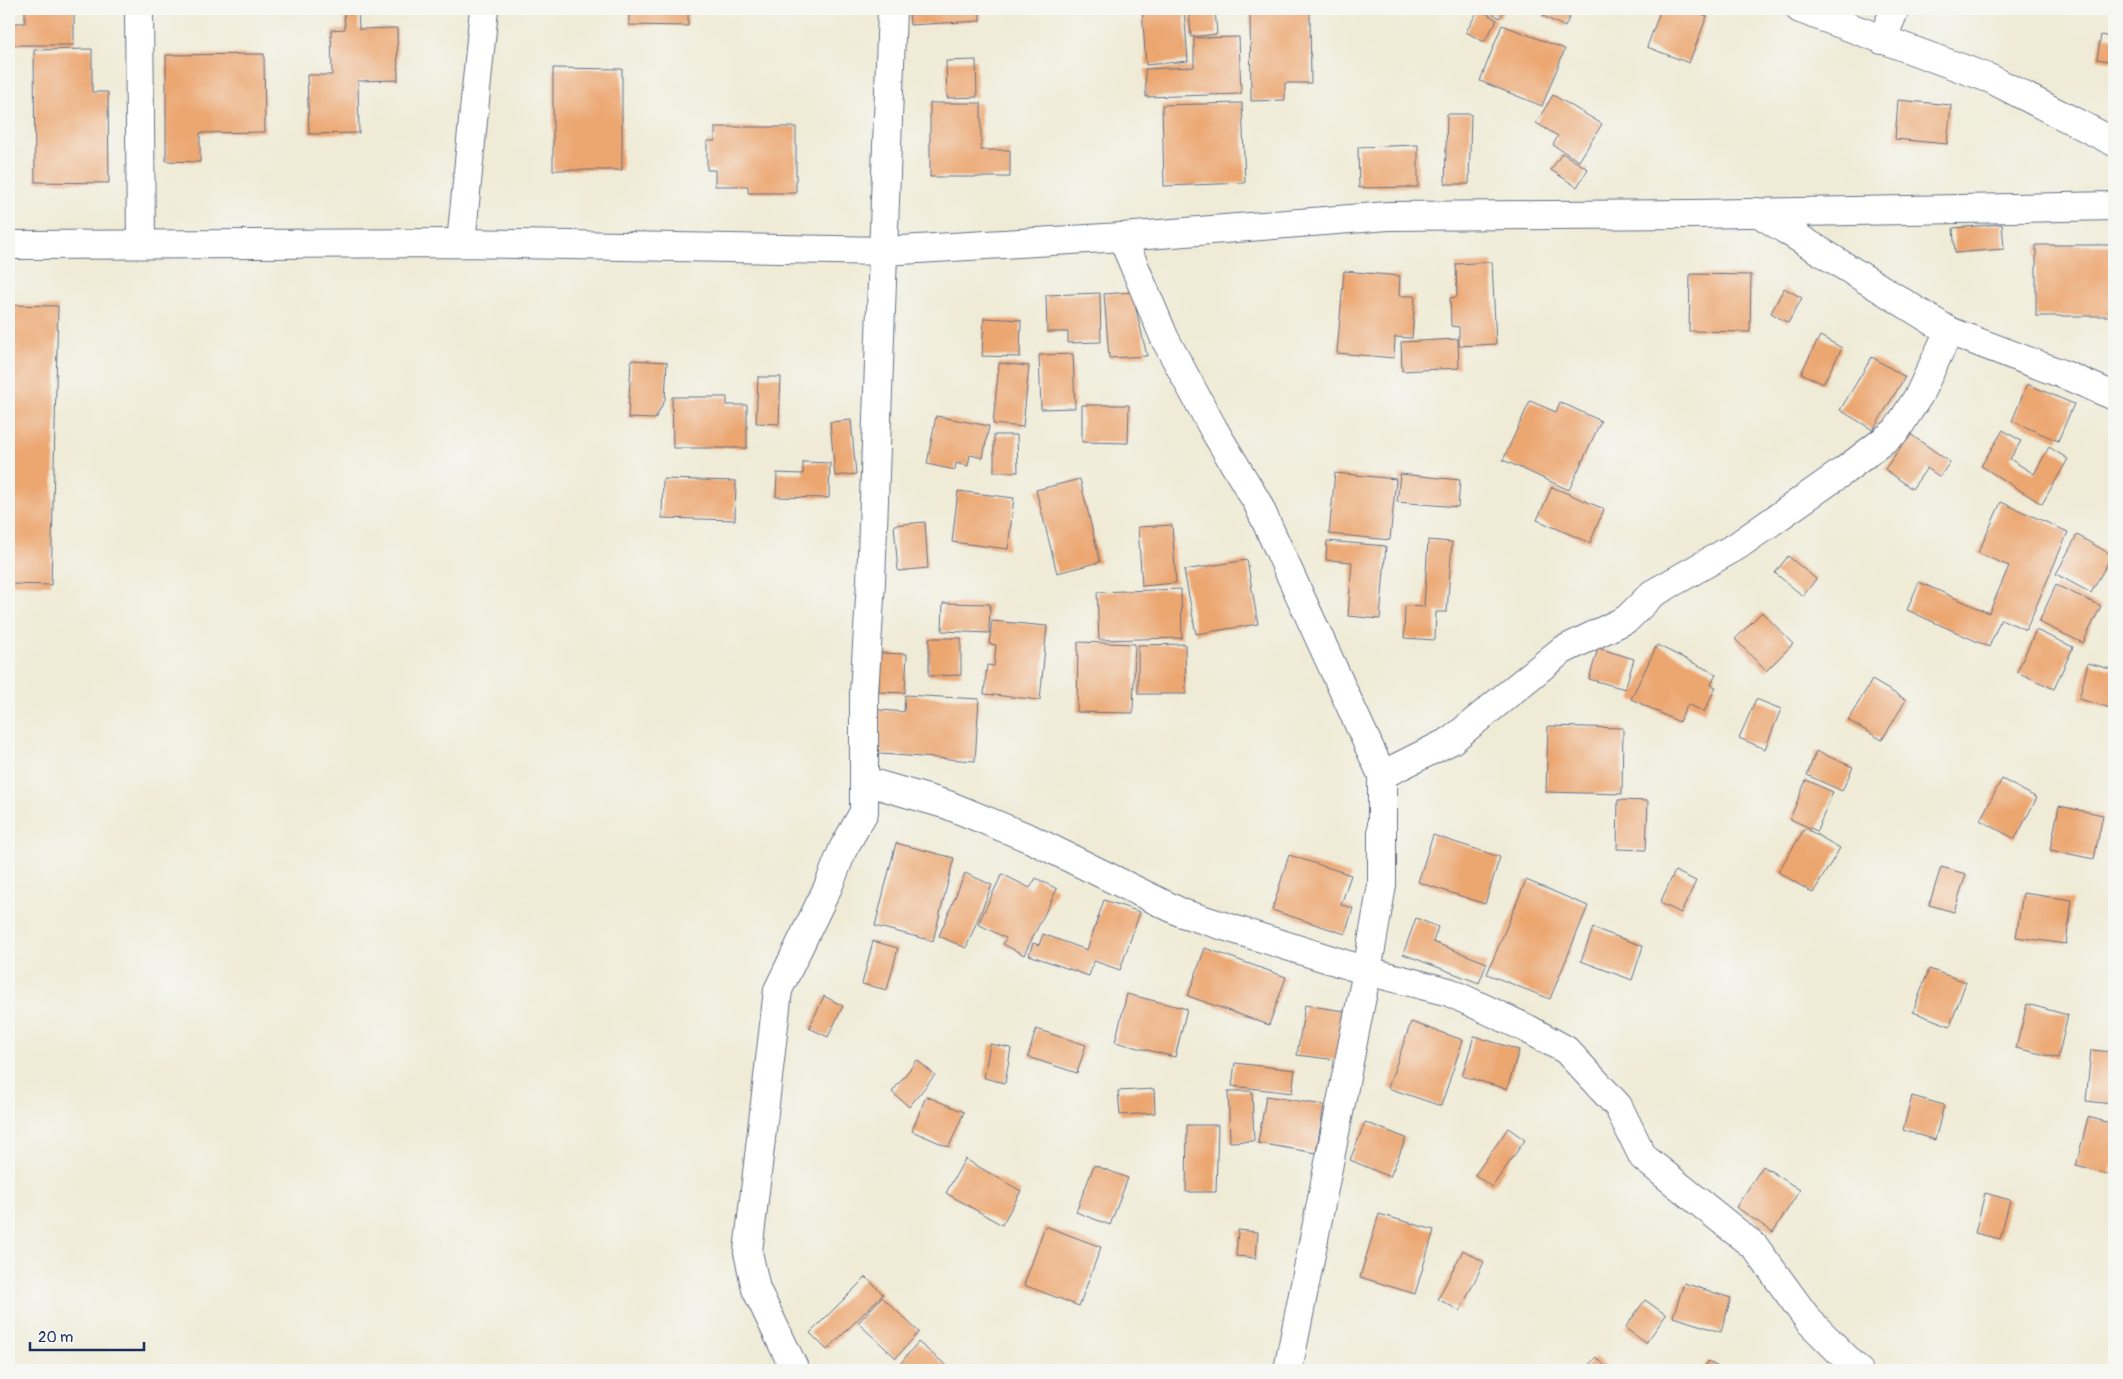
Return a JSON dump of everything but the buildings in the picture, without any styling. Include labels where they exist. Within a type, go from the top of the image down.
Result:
[{"type":"street","points":[[139,9],[141,243]]},
{"type":"street","points":[[460,243],[484,9]]},
{"type":"street","points":[[795,1370],[756,1289],[748,1252],[778,990],[828,887],[843,849],[864,812],[864,693],[884,251],[892,9]]},
{"type":"street","points":[[1800,9],[1991,79],[2114,142]]},
{"type":"street","points":[[1882,40],[1895,9]]},
{"type":"street","points":[[9,245],[460,243],[884,251],[1122,237],[1388,216],[2114,206]]},
{"type":"street","points":[[1757,212],[1949,331],[2070,377],[2114,396]]},
{"type":"street","points":[[1122,237],[1165,339],[1214,430],[1257,502],[1382,775],[1382,885],[1367,971],[1288,1370]]},
{"type":"street","points":[[1382,775],[1452,740],[1561,651],[1627,619],[1652,594],[1737,546],[1845,470],[1896,431],[1919,395],[1949,331]]},
{"type":"street","points":[[865,781],[948,805],[1031,839],[1182,914],[1367,971],[1449,992],[1528,1029],[1566,1050],[1618,1106],[1643,1157],[1755,1247],[1809,1321],[1858,1370]]}]
